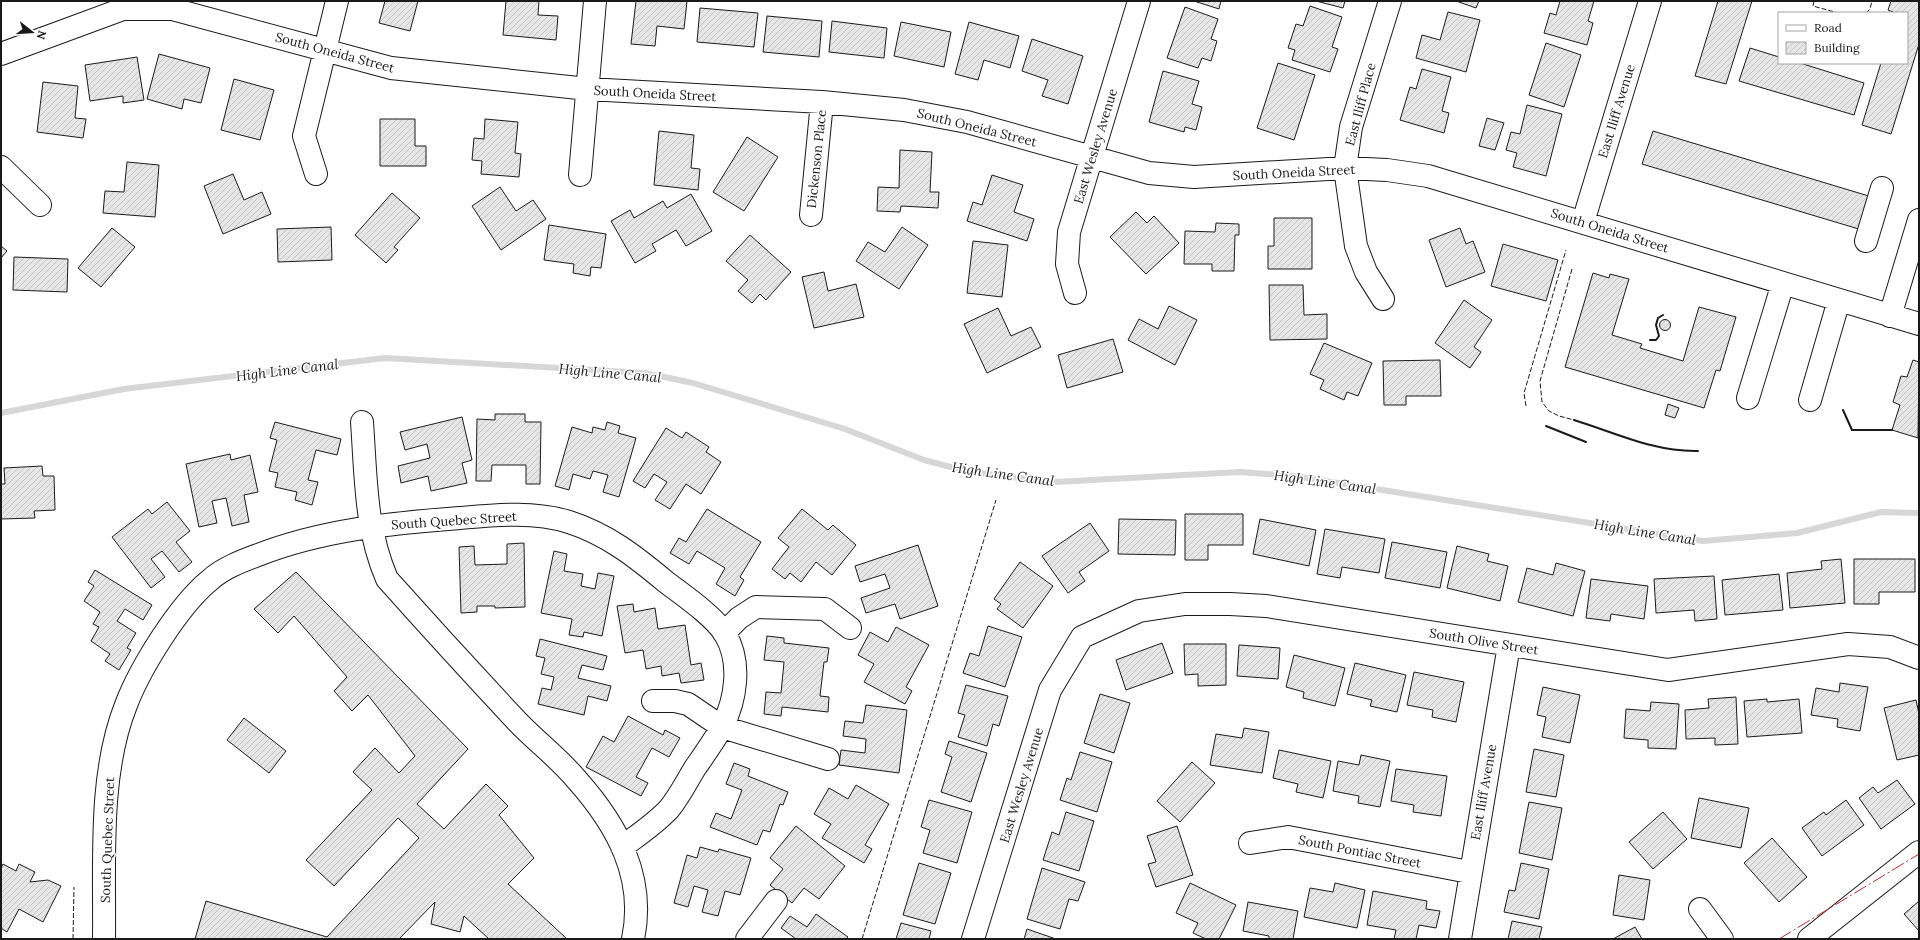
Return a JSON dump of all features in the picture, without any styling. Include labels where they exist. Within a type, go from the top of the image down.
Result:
[{"type":"street","points":[[316,174],[304,136],[324,49],[337,1]]},
{"type":"street","points":[[580,175],[595,1]]},
{"type":"street","name":"East Wesley Avenue","points":[[1075,293],[1067,264],[1069,232],[1139,1]]},
{"type":"street","name":"East Iliff Place","points":[[1383,299],[1366,272],[1356,246],[1345,168],[1351,127],[1390,1]]},
{"type":"street","name":"East Iliff Avenue","points":[[1583,222],[1650,1]]},
{"type":"street","name":"South Oneida Street","points":[[1,54],[123,9],[172,9],[391,68],[588,89],[822,102],[904,110],[967,122],[1149,173],[1194,177],[1345,168],[1387,170],[1428,176],[1919,324]]},
{"type":"street","name":"Dickenson Place","points":[[811,215],[822,102]]},
{"type":"street","points":[[1,167],[40,204]]},
{"type":"street","points":[[1866,241],[1882,188]]},
{"type":"street","points":[[1890,316],[1919,220]]},
{"type":"street","points":[[1748,398],[1783,283]]},
{"type":"street","points":[[1810,400],[1839,300]]},
{"type":"street","points":[[362,422],[370,528],[377,558],[387,579],[515,720],[576,779],[603,813],[622,847],[633,874],[638,908],[636,938]]},
{"type":"street","name":"South Quebec Street","points":[[104,939],[106,785],[125,706],[145,663],[187,603],[210,579],[240,562],[279,547],[322,536],[411,521],[504,515],[538,516],[566,520],[594,531],[626,550],[694,604],[724,633],[732,652],[735,669],[735,688],[722,727],[670,807],[647,829],[622,847]]},
{"type":"street","name":"South Olive Street","points":[[1082,637],[1139,611],[1185,604],[1230,604],[1266,606],[1668,670],[1848,644],[1890,647],[1919,658]]},
{"type":"street","points":[[724,633],[738,618],[756,607],[825,609],[850,628]]},
{"type":"street","name":"East Wesley Avenue","points":[[974,939],[1050,690],[1082,637]]},
{"type":"street","name":"East Iliff Avenue","points":[[1460,939],[1509,645]]},
{"type":"street","points":[[653,701],[666,700],[688,704],[722,727],[828,759]]},
{"type":"street","name":"South Pontiac Street","points":[[1250,843],[1288,837],[1470,872]]},
{"type":"street","points":[[1809,939],[1919,852]]},
{"type":"street","points":[[747,939],[776,901]]},
{"type":"street","points":[[1700,909],[1722,939]]},
{"type":"building","points":[[385,1],[418,1],[410,31],[379,23]]},
{"type":"building","points":[[506,1],[539,1],[538,15],[558,16],[556,40],[503,35]]},
{"type":"building","points":[[636,1],[687,1],[684,29],[657,26],[655,46],[631,44]]},
{"type":"building","points":[[1194,1],[1221,1],[1219,9]]},
{"type":"building","points":[[1316,1],[1345,1],[1343,8]]},
{"type":"building","points":[[1456,1],[1479,1],[1476,8]]},
{"type":"building","points":[[1560,1],[1594,1],[1588,21],[1593,23],[1587,45],[1544,33],[1550,13],[1556,15]]},
{"type":"building","points":[[1718,1],[1752,1],[1726,84],[1695,76]]},
{"type":"building","points":[[1891,1],[1919,1],[1919,44],[1891,134],[1862,125],[1881,64],[1908,64],[1908,12],[1893,12],[1888,10]]},
{"type":"building","points":[[1310,6],[1342,17],[1332,47],[1338,49],[1330,72],[1292,60],[1295,50],[1288,48],[1296,24],[1303,26]]},
{"type":"building","points":[[1185,7],[1218,19],[1211,39],[1217,41],[1211,61],[1202,58],[1198,68],[1167,58]]},
{"type":"building","points":[[700,8],[758,13],[754,47],[697,42]]},
{"type":"building","points":[[1448,12],[1480,20],[1466,72],[1416,58],[1422,35],[1440,40]]},
{"type":"building","points":[[767,16],[822,21],[819,57],[763,52]]},
{"type":"building","points":[[832,21],[887,28],[884,58],[829,52]]},
{"type":"building","points":[[901,22],[951,32],[944,67],[894,56]]},
{"type":"building","points":[[969,22],[1019,36],[1010,68],[984,60],[978,80],[955,74]]},
{"type":"building","points":[[1032,39],[1083,56],[1068,104],[1042,96],[1048,80],[1022,71]]},
{"type":"building","points":[[1546,43],[1581,55],[1564,107],[1529,95]]},
{"type":"building","points":[[1750,48],[1778,57],[1778,64],[1803,64],[1864,83],[1854,115],[1739,81]]},
{"type":"building","points":[[159,54],[210,68],[201,103],[184,99],[182,109],[147,99]]},
{"type":"building","points":[[137,57],[144,100],[123,103],[123,96],[90,101],[85,65]]},
{"type":"building","points":[[1278,63],[1315,75],[1294,140],[1257,128]]},
{"type":"building","points":[[1422,69],[1451,77],[1442,111],[1449,113],[1444,133],[1400,120],[1410,87],[1416,89]]},
{"type":"building","points":[[1163,71],[1199,81],[1192,104],[1202,107],[1196,130],[1185,127],[1184,132],[1149,122]]},
{"type":"building","points":[[234,79],[274,90],[260,140],[221,130]]},
{"type":"building","points":[[43,82],[78,86],[75,118],[86,119],[83,138],[37,132]]},
{"type":"building","points":[[1527,105],[1562,114],[1546,176],[1513,167],[1517,153],[1506,150],[1511,132],[1520,134]]},
{"type":"building","points":[[1487,118],[1504,123],[1495,150],[1479,146]]},
{"type":"building","points":[[380,119],[415,119],[415,146],[426,146],[426,166],[380,166]]},
{"type":"building","points":[[485,119],[518,122],[515,153],[521,154],[519,177],[481,174],[482,161],[472,160],[474,138],[484,139]]},
{"type":"building","points":[[659,131],[694,135],[691,168],[700,169],[698,190],[654,185]]},
{"type":"building","points":[[1653,131],[1872,197],[1862,230],[1642,164]]},
{"type":"building","points":[[747,137],[778,157],[744,211],[713,192]]},
{"type":"building","points":[[900,150],[932,152],[930,192],[939,192],[938,208],[901,206],[900,212],[877,211],[878,187],[899,188]]},
{"type":"building","points":[[127,162],[159,165],[155,217],[103,213],[105,191],[124,192]]},
{"type":"building","points":[[233,174],[244,200],[262,192],[271,214],[223,234],[204,186]]},
{"type":"building","points":[[992,175],[1023,185],[1014,212],[1034,219],[1027,241],[967,221],[973,202],[982,205]]},
{"type":"building","points":[[500,187],[516,211],[533,200],[546,219],[501,250],[472,206]]},
{"type":"building","points":[[392,193],[420,218],[394,247],[398,250],[386,263],[355,235]]},
{"type":"building","points":[[691,194],[712,231],[686,246],[676,230],[652,244],[656,251],[635,263],[611,221],[630,210],[634,218],[663,201],[667,208]]},
{"type":"building","points":[[1136,212],[1147,223],[1154,216],[1179,243],[1146,274],[1110,237]]},
{"type":"building","points":[[1274,218],[1312,218],[1312,269],[1268,269],[1268,246],[1274,246]]},
{"type":"building","points":[[1216,223],[1239,224],[1239,235],[1235,235],[1234,271],[1212,271],[1212,264],[1184,264],[1185,231],[1215,232]]},
{"type":"building","points":[[549,225],[606,234],[601,268],[591,267],[590,276],[573,273],[574,264],[544,260]]},
{"type":"building","points":[[331,227],[332,260],[278,262],[277,229]]},
{"type":"building","points":[[902,227],[928,245],[899,289],[856,261],[868,242],[885,252]]},
{"type":"building","points":[[112,228],[135,247],[101,287],[78,268]]},
{"type":"building","points":[[1460,228],[1466,244],[1473,241],[1485,272],[1446,287],[1429,240]]},
{"type":"building","points":[[750,235],[791,272],[766,300],[760,294],[752,303],[738,291],[748,280],[726,261]]},
{"type":"building","points":[[973,241],[1008,245],[1002,297],[967,293]]},
{"type":"building","points":[[1503,244],[1558,260],[1546,301],[1491,286]]},
{"type":"building","points":[[1,246],[7,251],[1,258]]},
{"type":"building","points":[[14,257],[68,259],[67,292],[13,290]]},
{"type":"building","points":[[824,272],[828,291],[856,284],[864,317],[814,328],[802,277]]},
{"type":"building","points":[[1593,273],[1609,278],[1610,274],[1629,279],[1612,335],[1642,344],[1640,348],[1683,361],[1699,307],[1736,317],[1720,371],[1716,370],[1704,408],[1565,367]]},
{"type":"building","points":[[1269,285],[1303,285],[1304,315],[1327,314],[1327,339],[1270,340]]},
{"type":"building","points":[[1464,300],[1492,320],[1474,347],[1481,352],[1470,368],[1435,343]]},
{"type":"building","points":[[1169,306],[1197,320],[1175,365],[1128,340],[1139,319],[1158,329]]},
{"type":"building","points":[[998,308],[1011,336],[1031,327],[1041,347],[987,373],[964,324]]},
{"type":"building","points":[[1663,320],[1667,320],[1669,321],[1669,329],[1663,330],[1660,327],[1660,323]]},
{"type":"building","points":[[1113,339],[1123,372],[1067,388],[1058,355]]},
{"type":"building","points":[[1324,343],[1372,363],[1358,396],[1347,392],[1344,400],[1320,389],[1324,380],[1310,374]]},
{"type":"building","points":[[1440,360],[1441,396],[1406,396],[1406,405],[1384,405],[1383,361]]},
{"type":"building","points":[[1913,360],[1919,362],[1918,438],[1892,430],[1900,405],[1893,402],[1901,376],[1907,377]]},
{"type":"building","points":[[1668,404],[1679,408],[1675,418],[1665,415]]},
{"type":"building","points":[[495,414],[525,414],[525,422],[541,422],[540,484],[526,484],[526,465],[492,465],[491,481],[476,481],[477,419],[495,420]]},
{"type":"building","points":[[462,417],[472,460],[462,463],[467,483],[431,491],[428,476],[401,483],[398,466],[430,458],[427,444],[405,450],[400,432]]},
{"type":"building","points":[[275,422],[341,439],[337,455],[316,450],[308,480],[318,482],[312,505],[295,500],[297,492],[275,487],[278,473],[269,471],[277,440],[270,438]]},
{"type":"building","points":[[607,422],[620,426],[618,433],[636,438],[619,497],[603,492],[608,475],[593,471],[590,479],[573,474],[569,490],[555,486],[572,427],[592,433],[593,427],[605,430]]},
{"type":"building","points":[[666,428],[682,438],[686,432],[709,447],[706,452],[721,462],[701,494],[686,484],[670,509],[655,500],[667,482],[654,474],[645,488],[633,481]]},
{"type":"building","points":[[230,454],[231,460],[250,455],[258,492],[244,495],[249,522],[232,526],[226,498],[212,501],[217,523],[199,527],[186,464]]},
{"type":"building","points":[[42,466],[43,476],[54,476],[55,510],[34,511],[35,518],[1,519],[1,484],[5,484],[4,468]]},
{"type":"building","points":[[167,502],[190,531],[176,542],[192,562],[179,572],[162,551],[151,559],[165,577],[151,588],[112,537],[148,509],[152,514]]},
{"type":"building","points":[[707,509],[761,542],[740,577],[744,580],[735,596],[716,584],[725,568],[697,551],[689,564],[670,553],[679,538],[686,542]]},
{"type":"building","points":[[802,509],[828,530],[833,525],[856,545],[832,575],[816,562],[801,582],[790,573],[785,579],[772,569],[789,547],[778,538]]},
{"type":"building","points":[[1185,514],[1243,514],[1243,545],[1208,545],[1208,560],[1185,560]]},
{"type":"building","points":[[1119,519],[1176,520],[1175,555],[1118,554]]},
{"type":"building","points":[[1260,519],[1316,530],[1309,566],[1253,554]]},
{"type":"building","points":[[1090,523],[1109,551],[1079,572],[1085,581],[1068,593],[1042,556]]},
{"type":"building","points":[[1325,529],[1385,539],[1379,573],[1342,567],[1340,578],[1317,574]]},
{"type":"building","points":[[1392,542],[1447,552],[1440,588],[1385,578]]},
{"type":"building","points":[[524,543],[525,607],[495,608],[495,606],[477,606],[477,612],[461,613],[459,547],[474,546],[475,565],[507,564],[507,544]]},
{"type":"building","points":[[918,545],[938,606],[900,619],[895,604],[866,613],[861,598],[890,588],[885,574],[860,582],[855,566]]},
{"type":"building","points":[[1457,546],[1489,554],[1487,561],[1508,566],[1500,601],[1447,588]]},
{"type":"building","points":[[554,551],[567,554],[564,571],[583,574],[581,586],[595,589],[598,573],[614,576],[602,636],[584,632],[583,637],[569,635],[572,619],[541,613]]},
{"type":"building","points":[[1841,559],[1845,603],[1790,608],[1787,573],[1822,569],[1821,561]]},
{"type":"building","points":[[1854,559],[1915,559],[1915,592],[1879,592],[1879,604],[1854,604]]},
{"type":"building","points":[[1020,562],[1053,586],[1023,628],[997,609],[1001,604],[994,599]]},
{"type":"building","points":[[1556,563],[1585,571],[1573,616],[1518,602],[1527,568],[1553,575]]},
{"type":"building","points":[[95,570],[152,605],[143,620],[125,609],[117,621],[136,633],[127,648],[131,650],[119,670],[105,661],[110,654],[91,641],[99,627],[93,624],[100,612],[84,601],[94,586],[88,582]]},
{"type":"building","points":[[296,572],[468,749],[417,804],[444,829],[486,784],[508,806],[499,815],[534,858],[508,884],[567,939],[489,939],[464,916],[460,932],[431,924],[435,902],[399,939],[195,939],[206,901],[327,937],[419,838],[398,818],[334,886],[306,860],[372,790],[353,772],[375,748],[399,773],[415,756],[368,695],[352,711],[334,691],[347,677],[294,616],[278,633],[254,609]]},
{"type":"building","points":[[1779,574],[1783,610],[1725,615],[1722,580]]},
{"type":"building","points":[[1714,576],[1717,619],[1695,621],[1694,610],[1656,613],[1654,579]]},
{"type":"building","points":[[1591,579],[1648,586],[1644,619],[1611,614],[1610,621],[1586,618]]},
{"type":"building","points":[[633,604],[634,612],[655,608],[658,629],[685,625],[691,665],[701,663],[704,680],[681,683],[679,673],[662,676],[661,666],[646,669],[643,650],[625,653],[617,606]]},
{"type":"building","points":[[988,626],[1022,637],[1005,687],[963,673],[970,653],[979,656]]},
{"type":"building","points":[[896,627],[929,645],[906,687],[912,691],[905,704],[864,682],[874,664],[858,655],[870,632],[888,642]]},
{"type":"building","points":[[767,636],[784,638],[784,643],[829,648],[827,662],[824,662],[820,696],[829,697],[828,712],[782,707],[781,716],[764,714],[766,692],[781,693],[784,662],[764,660]]},
{"type":"building","points":[[540,639],[607,656],[603,670],[582,665],[578,678],[611,686],[607,701],[588,696],[584,715],[538,704],[542,688],[551,690],[554,677],[541,674],[545,658],[536,656]]},
{"type":"building","points":[[1162,643],[1173,673],[1126,690],[1116,660]]},
{"type":"building","points":[[1184,644],[1226,644],[1226,685],[1198,686],[1198,674],[1185,675]]},
{"type":"building","points":[[1239,645],[1280,648],[1278,679],[1237,676]]},
{"type":"building","points":[[1294,655],[1345,668],[1335,706],[1303,698],[1304,692],[1286,687]]},
{"type":"building","points":[[1355,663],[1406,675],[1397,712],[1370,706],[1372,700],[1347,694]]},
{"type":"building","points":[[1414,672],[1464,682],[1456,722],[1432,717],[1433,710],[1407,705]]},
{"type":"building","points":[[1840,683],[1868,687],[1860,731],[1837,727],[1838,719],[1811,715],[1816,688],[1839,692]]},
{"type":"building","points":[[966,685],[1008,696],[999,726],[993,724],[987,746],[958,737],[965,715],[958,713]]},
{"type":"building","points":[[1543,687],[1580,695],[1570,743],[1542,737],[1546,717],[1537,715]]},
{"type":"building","points":[[1100,694],[1130,703],[1114,753],[1084,743]]},
{"type":"building","points":[[1736,697],[1738,744],[1715,745],[1715,738],[1686,739],[1685,710],[1709,708],[1708,699]]},
{"type":"building","points":[[1767,699],[1767,702],[1799,699],[1802,733],[1747,737],[1744,701]]},
{"type":"building","points":[[1916,700],[1919,714],[1919,755],[1897,760],[1884,708]]},
{"type":"building","points":[[1651,702],[1679,704],[1676,749],[1648,748],[1648,740],[1624,738],[1626,709],[1650,711]]},
{"type":"building","points":[[866,705],[907,710],[899,773],[839,765],[841,750],[865,753],[866,739],[843,736],[845,721],[863,723]]},
{"type":"building","points":[[628,716],[663,735],[665,730],[680,738],[669,757],[652,748],[636,777],[648,783],[641,796],[586,767],[603,736],[614,742]]},
{"type":"building","points":[[244,718],[286,751],[269,773],[227,740]]},
{"type":"building","points":[[1244,728],[1269,732],[1262,773],[1210,765],[1216,734],[1242,738]]},
{"type":"building","points":[[949,741],[987,753],[971,802],[941,792],[952,757],[945,754]]},
{"type":"building","points":[[1534,749],[1564,755],[1556,797],[1526,792]]},
{"type":"building","points":[[1279,750],[1331,761],[1323,798],[1296,792],[1298,784],[1273,778]]},
{"type":"building","points":[[1080,752],[1112,762],[1097,812],[1060,800],[1067,778],[1071,780]]},
{"type":"building","points":[[1361,755],[1390,761],[1380,807],[1358,803],[1359,796],[1333,791],[1338,761],[1359,765]]},
{"type":"building","points":[[1192,762],[1215,783],[1180,822],[1157,801]]},
{"type":"building","points":[[734,763],[750,769],[748,776],[788,792],[783,805],[780,804],[770,832],[763,830],[757,845],[710,827],[716,813],[731,819],[742,790],[726,784]]},
{"type":"building","points":[[1396,769],[1447,776],[1441,816],[1413,812],[1414,805],[1391,801]]},
{"type":"building","points":[[1897,780],[1915,804],[1881,829],[1859,798],[1873,787],[1878,793]]},
{"type":"building","points":[[856,785],[889,804],[865,845],[872,849],[864,863],[822,838],[831,824],[814,814],[829,788],[848,799]]},
{"type":"building","points":[[1699,798],[1749,808],[1741,848],[1691,838]]},
{"type":"building","points":[[929,800],[972,812],[957,863],[923,853],[930,830],[921,827]]},
{"type":"building","points":[[1846,800],[1864,825],[1822,856],[1802,828],[1824,812],[1826,815]]},
{"type":"building","points":[[1529,802],[1562,808],[1552,860],[1519,853]]},
{"type":"building","points":[[1066,812],[1094,821],[1079,871],[1043,860],[1052,832],[1059,835]]},
{"type":"building","points":[[1663,812],[1687,839],[1653,869],[1629,842]]},
{"type":"building","points":[[796,826],[845,866],[819,899],[804,888],[792,903],[770,885],[783,869],[770,858]]},
{"type":"building","points":[[1177,826],[1193,875],[1156,887],[1148,864],[1156,862],[1147,836]]},
{"type":"building","points":[[1772,838],[1807,877],[1779,902],[1744,863]]},
{"type":"building","points":[[700,847],[718,852],[719,849],[751,858],[740,895],[725,891],[718,916],[702,912],[708,890],[694,886],[688,907],[674,903],[687,855],[697,858]]},
{"type":"building","points":[[919,863],[951,873],[935,924],[903,915]]},
{"type":"building","points":[[1521,863],[1549,869],[1539,919],[1504,912],[1509,890],[1515,891]]},
{"type":"building","points":[[3,864],[16,871],[19,864],[35,872],[30,882],[48,880],[61,886],[43,922],[19,909],[7,932],[1,928],[1,868]]},
{"type":"building","points":[[1042,868],[1085,882],[1078,901],[1069,899],[1060,929],[1027,919]]},
{"type":"building","points":[[1619,875],[1650,880],[1644,920],[1613,915]]},
{"type":"building","points":[[1190,883],[1236,905],[1219,939],[1206,939],[1193,933],[1198,923],[1176,913]]},
{"type":"building","points":[[1335,883],[1365,890],[1357,928],[1304,917],[1310,888],[1333,892]]},
{"type":"building","points":[[1373,891],[1427,901],[1426,909],[1440,911],[1436,928],[1419,925],[1416,939],[1394,939],[1396,930],[1367,925]]},
{"type":"building","points":[[1919,901],[1919,931],[1904,914]]},
{"type":"building","points":[[1248,902],[1298,911],[1293,939],[1269,939],[1269,936],[1243,931]]},
{"type":"building","points":[[816,914],[848,937],[846,939],[796,939],[781,928],[790,916],[807,927]]},
{"type":"building","points":[[1512,921],[1542,927],[1539,939],[1508,939]]},
{"type":"building","points":[[901,923],[931,931],[929,939],[896,939]]},
{"type":"building","points":[[1635,927],[1642,939],[1613,939]]},
{"type":"building","points":[[1027,929],[1056,939],[1024,939]]},
{"type":"waterway","name":"High Line Canal","points":[[1,413],[124,389],[385,358],[645,373],[693,383],[845,429],[924,460],[970,472],[1055,482],[1240,472],[1294,476],[1703,541],[1797,533],[1881,512],[1919,513]]},
{"type":"fence","points":[[1814,1],[1813,6],[1834,12]]},
{"type":"fence","points":[[1867,12],[1870,9],[1872,1]]},
{"type":"fence","points":[[1526,406],[1524,393],[1566,250]]},
{"type":"fence","points":[[1572,269],[1540,381],[1542,402],[1549,411],[1559,416],[1574,420]]},
{"type":"fence","points":[[862,939],[996,500]]},
{"type":"fence","points":[[73,939],[74,887]]},
{"type":"wall","points":[[1650,340],[1656,340],[1659,336],[1656,325],[1658,318],[1663,315]]},
{"type":"wall","points":[[1843,410],[1852,430],[1892,430]]},
{"type":"wall","points":[[1574,420],[1635,441],[1666,448],[1698,451]]},
{"type":"wall","points":[[1546,426],[1586,442]]},
{"type":"power","points":[[1779,939],[1919,854]]}]
